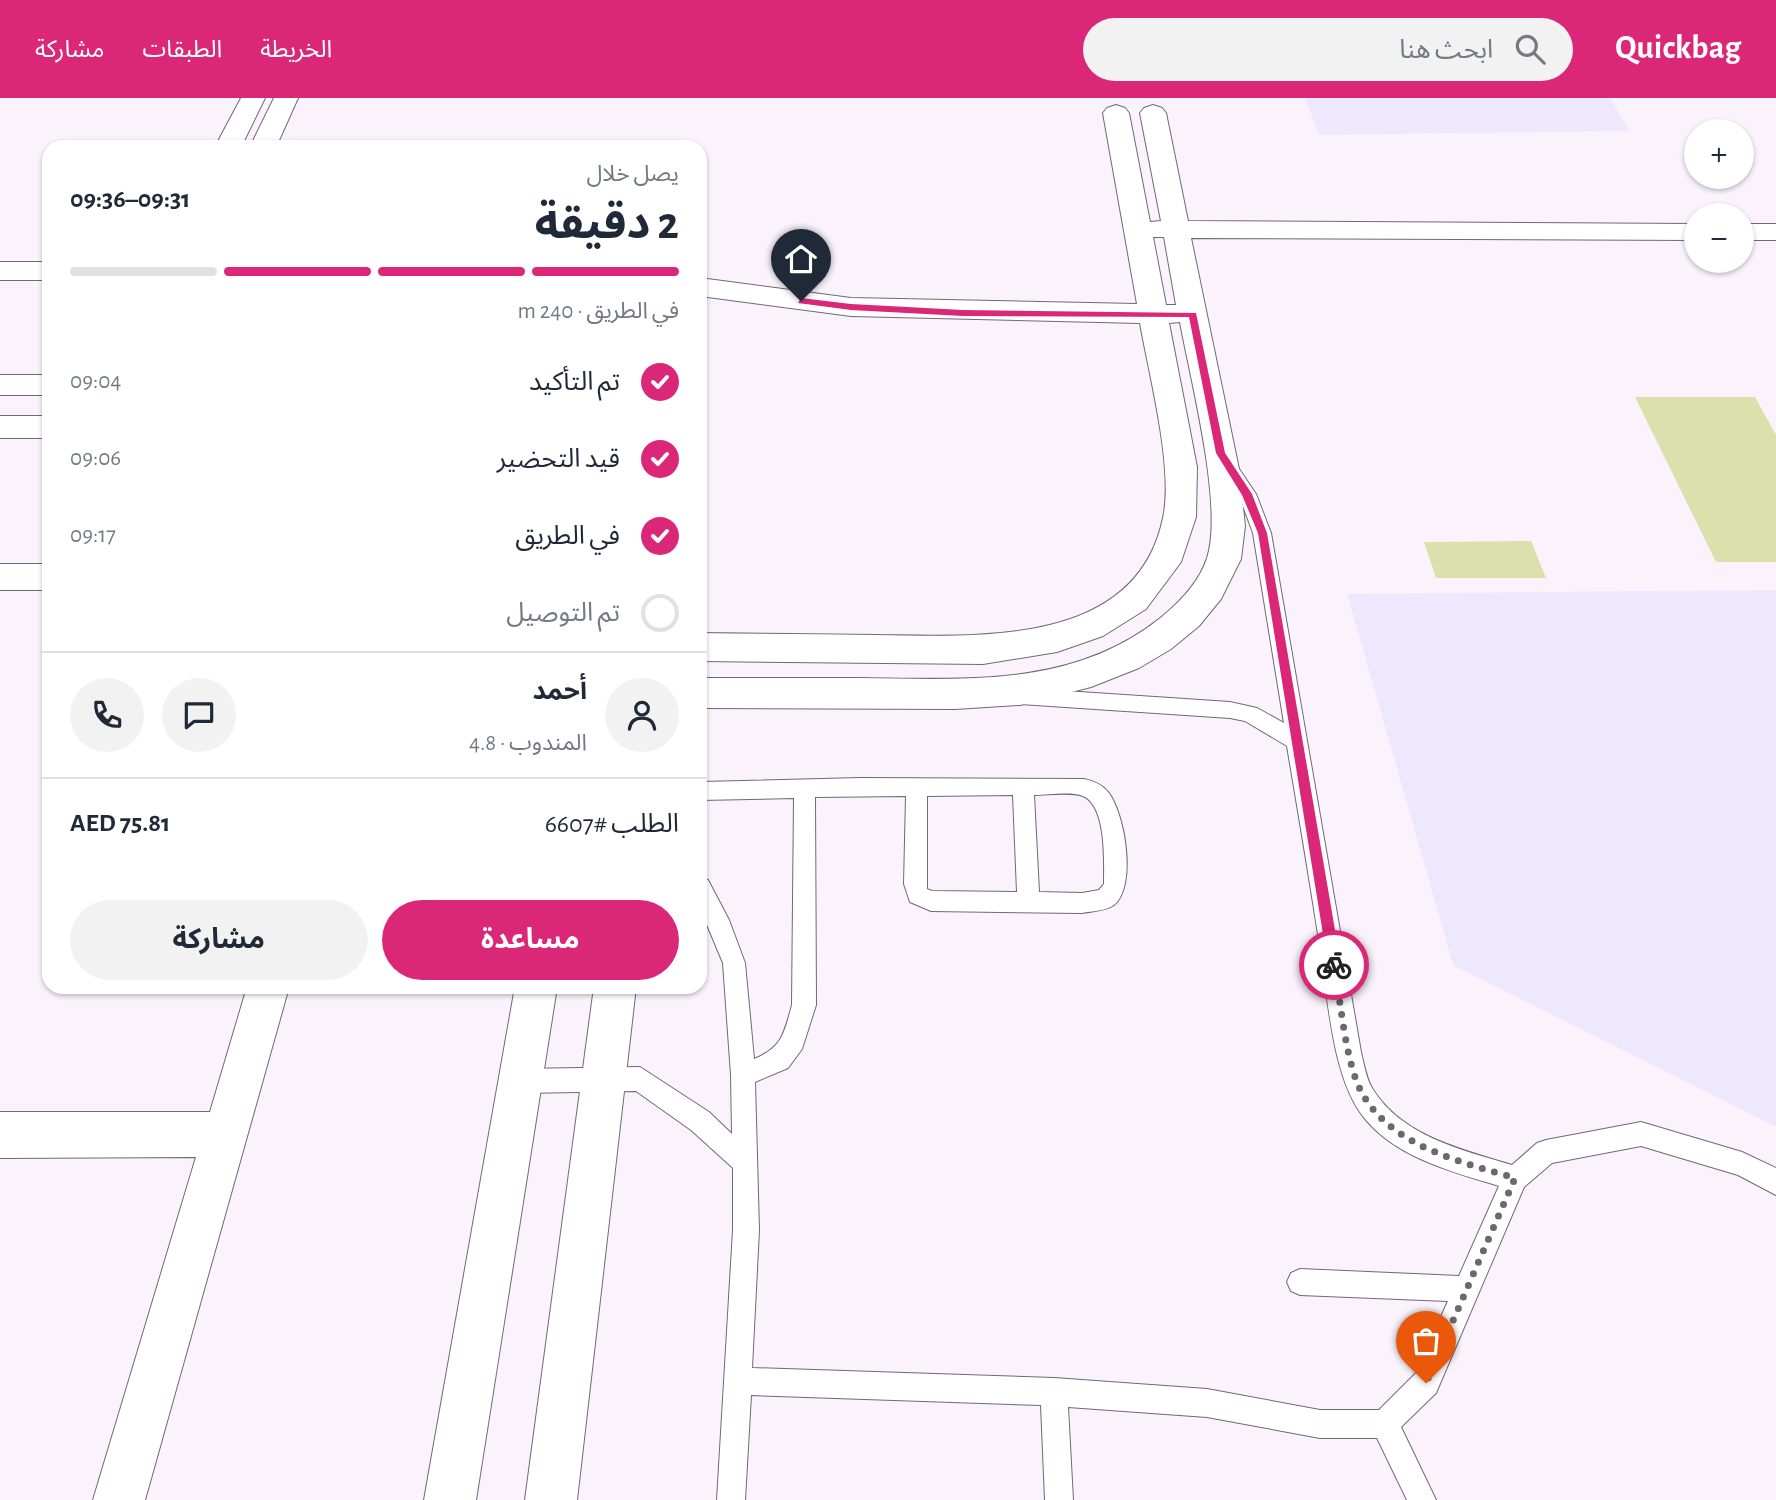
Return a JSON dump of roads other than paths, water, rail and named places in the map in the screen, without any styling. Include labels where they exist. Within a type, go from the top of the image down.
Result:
[{"type":"street","points":[[232,140],[253,98]]},
{"type":"street","points":[[266,140],[286,98]]},
{"type":"street","points":[[707,647],[983,650],[1044,642],[1091,626],[1134,600],[1164,562],[1180,517],[1181,467],[1116,113]]},
{"type":"street","points":[[707,692],[989,694],[1054,683],[1117,663],[1169,633],[1205,595],[1224,558],[1228,519],[1220,453],[1153,113]]},
{"type":"street","points":[[1137,229],[1684,232]]},
{"type":"street","points":[[1754,232],[1776,232]]},
{"type":"street","points":[[0,271],[42,271]]},
{"type":"street","points":[[707,288],[851,307],[904,310],[1193,315]]},
{"type":"street","points":[[0,385],[42,385]]},
{"type":"street","points":[[0,427],[42,427]]},
{"type":"street","points":[[0,578],[42,577]]},
{"type":"street","points":[[119,1500],[266,994]]},
{"type":"street","points":[[450,1500],[535,994]]},
{"type":"street","points":[[551,1500],[614,994]]},
{"type":"street","points":[[0,1135],[225,1134]]},
{"type":"lane","points":[[1220,453],[1247,494],[1262,533],[1349,1052],[1362,1094],[1383,1120],[1410,1139],[1444,1157],[1515,1178]]},
{"type":"lane","points":[[989,694],[1230,710],[1250,714],[1297,741]]},
{"type":"lane","points":[[1023,786],[1028,903]]},
{"type":"lane","points":[[707,791],[805,788],[1023,786],[1090,789],[1103,799],[1109,814],[1115,887],[1105,899],[1082,903],[930,901],[918,895],[915,884],[917,787]]},
{"type":"lane","points":[[743,1075],[780,1060],[794,1041],[804,1005],[805,788]]},
{"type":"lane","points":[[707,899],[719,920],[734,963],[743,1075],[746,1230],[731,1500]]},
{"type":"lane","points":[[520,1082],[639,1079],[700,1121],[745,1162]]},
{"type":"lane","points":[[737,1381],[1054,1392],[1207,1402],[1320,1424],[1385,1424],[1426,1383],[1515,1178],[1546,1152],[1641,1134],[1742,1164],[1776,1182]]},
{"type":"lane","points":[[1300,1282],[1466,1289]]},
{"type":"lane","points":[[1054,1392],[1059,1500]]},
{"type":"lane","points":[[1385,1424],[1422,1500]]}]
